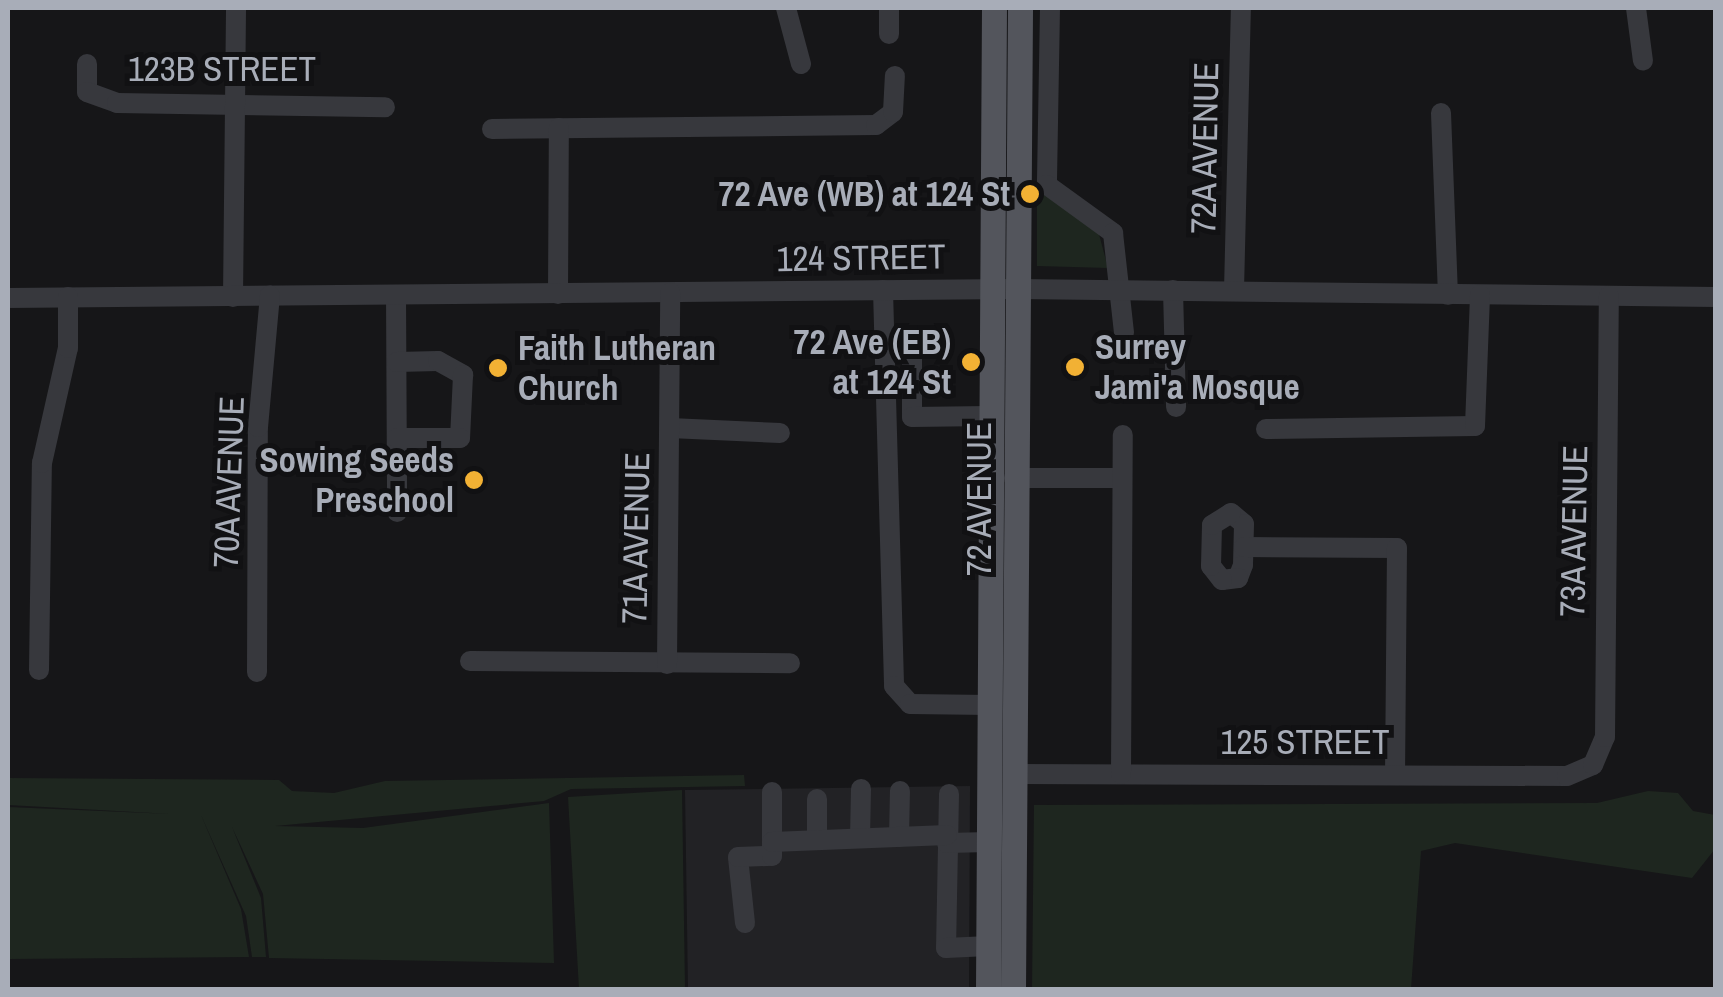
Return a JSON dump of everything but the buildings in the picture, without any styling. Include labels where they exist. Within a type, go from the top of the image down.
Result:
[{"type":"main road","name":"72 AVENUE","points":[[994,8],[1002,289],[1014,478],[1012,990]]},
{"type":"main road","name":"72 AVENUE","points":[[988,990],[988,416],[1002,289],[1020,8]]},
{"type":"street","points":[[232,296],[236,8]]},
{"type":"street","points":[[786,8],[801,64]]},
{"type":"street","points":[[889,34],[890,8]]},
{"type":"street","points":[[1050,8],[1047,186],[1107,224],[1123,289],[1124,332]]},
{"type":"street","name":"72A AVENUE","points":[[1234,290],[1241,8]]},
{"type":"street","points":[[1636,8],[1642,61]]},
{"type":"street","name":"123B STREET","points":[[87,64],[87,92],[117,103],[385,106]]},
{"type":"street","points":[[492,129],[876,125],[892,112],[895,76]]},
{"type":"street","points":[[1440,113],[1448,294]]},
{"type":"street","points":[[558,294],[559,128]]},
{"type":"street","name":"124 STREET","points":[[8,298],[1002,289],[1716,296]]},
{"type":"street","points":[[883,290],[894,686],[910,704],[989,705]]},
{"type":"street","points":[[1173,290],[1176,407]]},
{"type":"street","name":"71A AVENUE","points":[[667,664],[670,292]]},
{"type":"street","points":[[396,295],[397,512]]},
{"type":"street","points":[[1266,429],[1475,426],[1480,295]]},
{"type":"street","name":"70A AVENUE","points":[[257,672],[258,427],[270,296]]},
{"type":"street","name":"73A AVENUE","points":[[1593,765],[1604,737],[1609,296]]},
{"type":"street","points":[[39,670],[42,463],[68,348],[68,297]]},
{"type":"street","points":[[884,342],[912,342],[912,417],[988,416]]},
{"type":"street","points":[[396,362],[438,361],[463,376],[460,438],[397,438]]},
{"type":"street","points":[[670,428],[780,434]]},
{"type":"street","points":[[1121,774],[1123,436]]},
{"type":"street","points":[[1014,478],[1122,478]]},
{"type":"street","points":[[1244,547],[1396,548],[1395,775]]},
{"type":"street","points":[[470,662],[790,663]]},
{"type":"street","name":"125 STREET","points":[[1014,774],[1567,776],[1593,765]]},
{"type":"street","points":[[860,838],[861,790]]},
{"type":"street","points":[[899,836],[900,791]]},
{"type":"street","points":[[745,923],[738,858],[772,856],[772,792]]},
{"type":"street","points":[[949,794],[946,948],[988,946]]},
{"type":"street","points":[[817,799],[818,840]]},
{"type":"street","points":[[772,842],[899,836],[989,842]]},
{"type":"shaded area","points":[[1037,190],[1096,223],[1108,268],[1037,266]]},
{"type":"shaded area","points":[[744,775],[745,786],[571,789],[544,801],[275,826],[363,828],[549,803],[554,963],[269,958],[263,894],[232,827],[261,898],[266,957],[252,957],[246,916],[201,815],[241,909],[249,957],[8,959],[8,807],[171,814],[8,805],[8,778],[279,780],[292,791],[334,793],[385,781]]},
{"type":"shaded area","points":[[970,786],[969,989],[688,989],[685,790]]},
{"type":"shaded area","points":[[682,790],[685,989],[579,989],[568,797]]},
{"type":"shaded area","points":[[1648,791],[1678,793],[1693,811],[1715,815],[1715,849],[1692,878],[1455,843],[1421,851],[1411,989],[1032,989],[1034,805],[1597,803]]},
{"type":"place","name":"72 Ave (WB) at 124 St","points":[[1030,194]]},
{"type":"place","name":"72 Ave (EB) at 124 St","points":[[971,362]]},
{"type":"place","name":"Surrey Jami'a Mosque","points":[[1075,367]]},
{"type":"place","name":"Faith Lutheran Church","points":[[498,368]]},
{"type":"place","name":"Sowing Seeds Preschool","points":[[474,480]]}]
